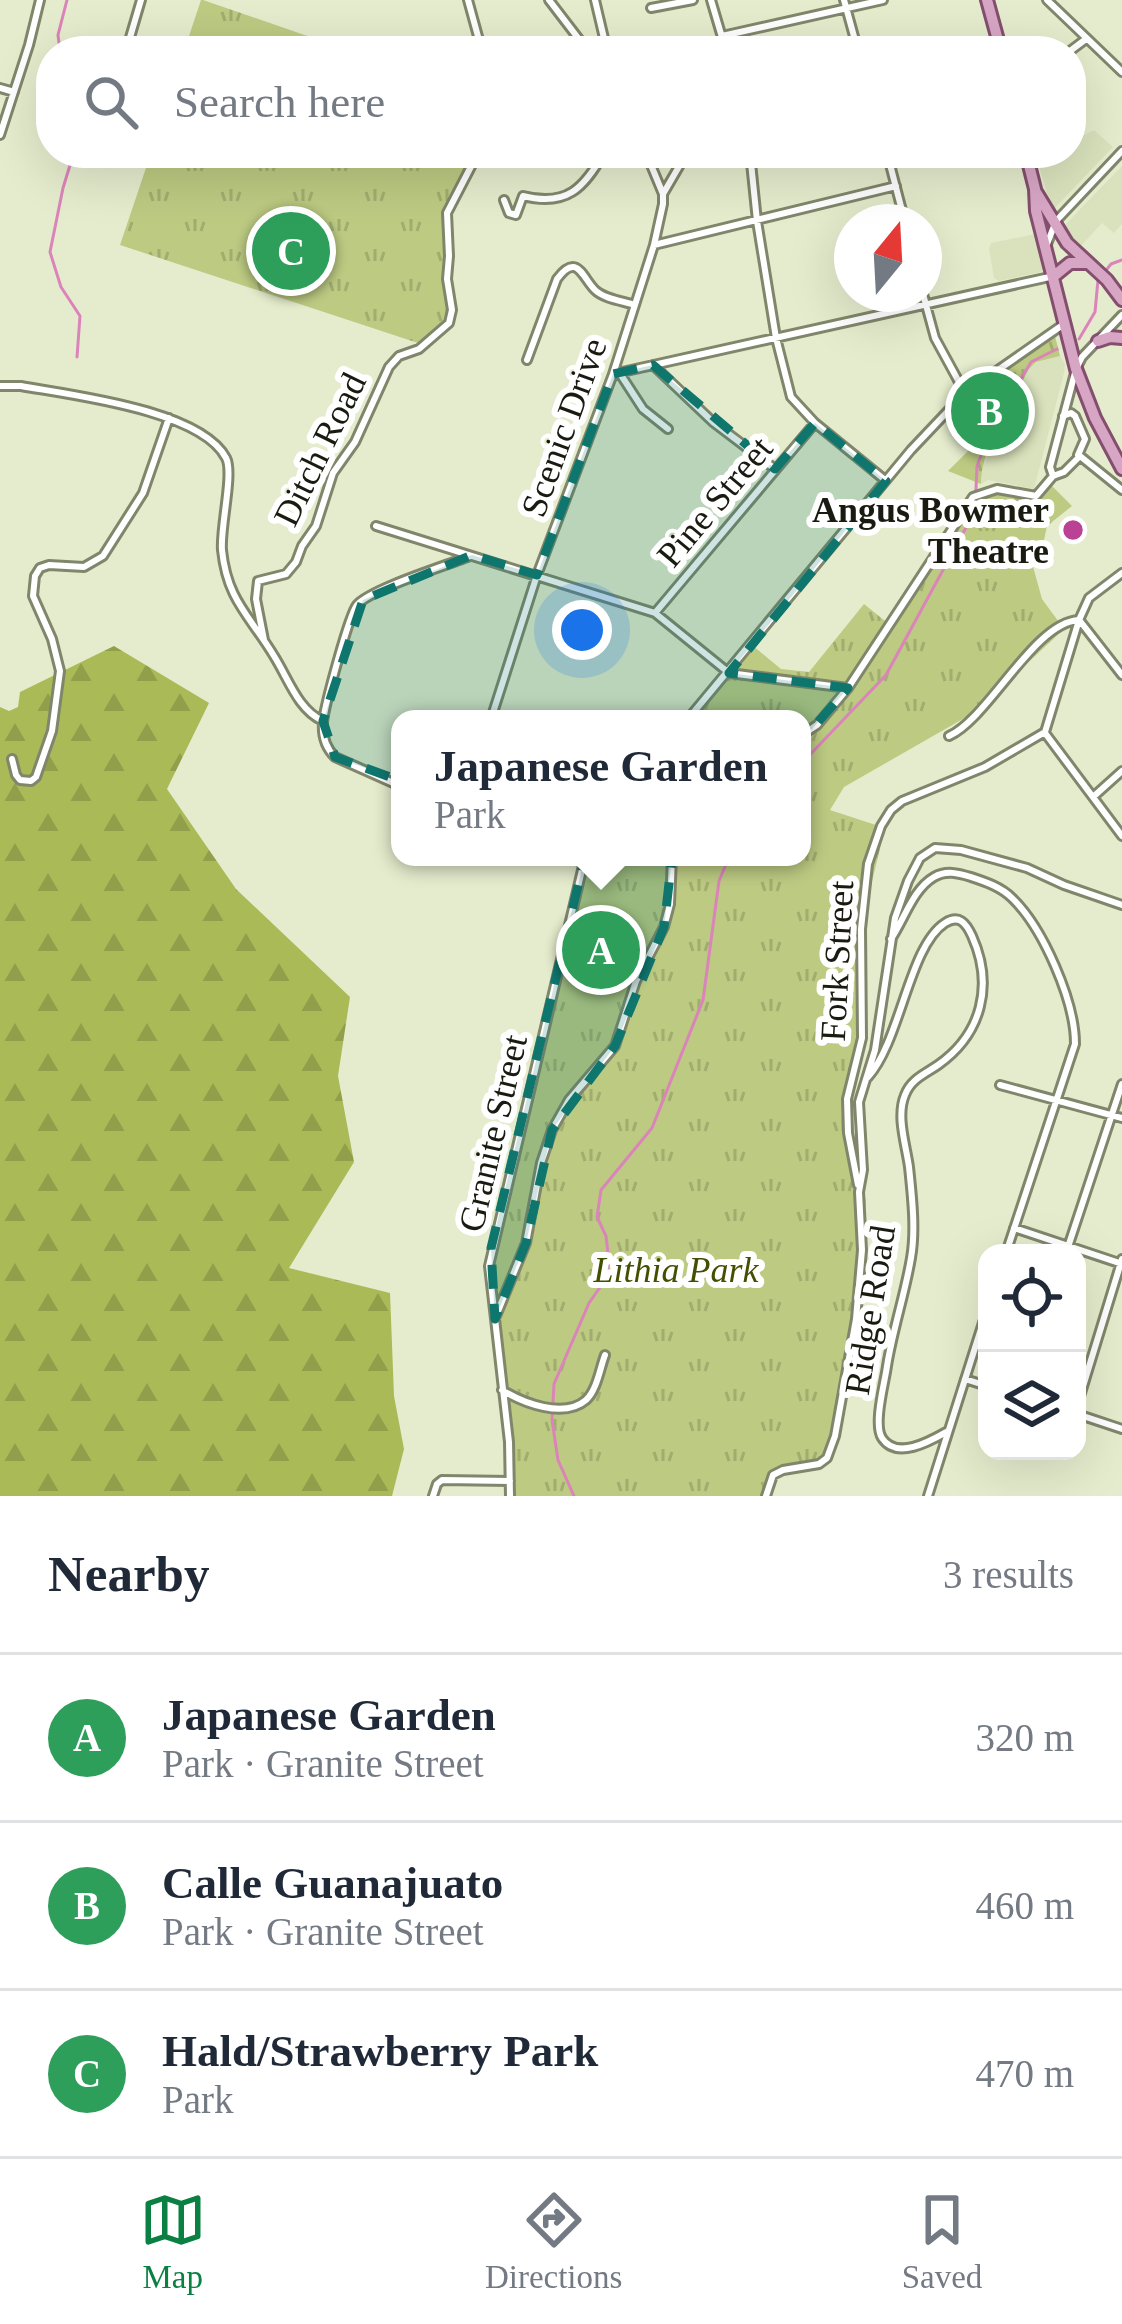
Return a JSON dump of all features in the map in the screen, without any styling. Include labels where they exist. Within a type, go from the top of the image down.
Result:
[{"type":"main road","points":[[987,0],[996,36]]},
{"type":"main road","points":[[1030,168],[1076,369],[1122,469]]},
{"type":"main road","points":[[1035,189],[1067,243],[1122,300]]},
{"type":"main road","points":[[1054,276],[1070,263],[1091,266]]},
{"type":"main road","points":[[1098,341],[1122,338]]},
{"type":"street","points":[[0,135],[40,0]]},
{"type":"street","points":[[130,36],[141,0]]},
{"type":"street","points":[[468,0],[478,36]]},
{"type":"street","points":[[549,0],[577,36]]},
{"type":"street","points":[[596,0],[604,36]]},
{"type":"street","points":[[651,8],[693,0]]},
{"type":"street","points":[[711,0],[722,36],[845,4],[883,0]]},
{"type":"street","points":[[1046,0],[1083,36]]},
{"type":"street","points":[[845,4],[854,36]]},
{"type":"street","points":[[1086,39],[1122,72]]},
{"type":"street","points":[[0,88],[14,92]]},
{"type":"street","points":[[1047,248],[1054,224],[1122,151]]},
{"type":"street","name":"Ditch Road","points":[[264,640],[256,599],[259,581],[286,574],[296,562],[316,526],[332,473],[355,442],[388,367],[449,323],[447,213],[470,168]]},
{"type":"street","points":[[504,200],[509,213],[516,215],[524,196],[547,200],[570,195],[594,168]]},
{"type":"street","points":[[652,168],[663,194]]},
{"type":"street","points":[[663,194],[677,168]]},
{"type":"street","points":[[752,168],[776,338],[791,397],[886,481]]},
{"type":"street","points":[[891,168],[900,204]]},
{"type":"street","points":[[654,244],[896,186]]},
{"type":"street","name":"Scenic Drive","points":[[494,710],[537,574],[616,373],[654,244],[663,194]]},
{"type":"street","points":[[527,360],[563,270],[578,269],[597,292],[635,304]]},
{"type":"street","points":[[942,295],[1054,276]]},
{"type":"street","points":[[668,429],[643,409],[616,373],[872,312]]},
{"type":"street","points":[[928,312],[935,338],[965,393]]},
{"type":"street","points":[[1053,476],[1051,467],[1076,369],[1122,315]]},
{"type":"street","points":[[696,710],[965,393],[1064,324]]},
{"type":"street","points":[[653,365],[713,422],[775,469]]},
{"type":"street","points":[[0,386],[129,406],[169,418],[203,437],[227,460],[222,530],[229,585],[308,713],[322,721]]},
{"type":"street","points":[[811,729],[848,688],[971,499],[997,489],[1036,496],[1076,458],[1085,439],[1075,416],[1063,416]]},
{"type":"street","points":[[13,758],[20,780],[36,777],[52,731],[60,682],[56,651],[33,596],[34,576],[45,566],[84,567],[104,556],[143,493],[169,418]]},
{"type":"street","name":"Pine Street","points":[[655,614],[815,423]]},
{"type":"street","points":[[1076,458],[1083,457],[1119,486]]},
{"type":"street","points":[[376,526],[655,614],[729,673],[848,688]]},
{"type":"street","points":[[391,782],[329,754],[322,721],[352,617],[359,603],[472,555]]},
{"type":"street","points":[[1122,573],[1089,598],[1078,620],[1045,732],[1122,836]]},
{"type":"street","points":[[1078,620],[1122,675]]},
{"type":"street","points":[[949,736],[968,724],[1010,672],[1060,625],[1078,620]]},
{"type":"street","name":"Fork Street","points":[[860,1192],[846,1110],[862,1038],[861,929],[872,849],[885,817],[902,801],[985,767],[1045,732]]},
{"type":"street","points":[[1093,797],[1122,771]]},
{"type":"street","points":[[766,1496],[776,1472],[820,1464],[832,1448],[861,1268],[858,1110],[874,1050],[895,918],[914,868],[927,851],[946,846],[1027,868],[1122,905]]},
{"type":"street","name":"Granite Street","points":[[510,1496],[491,1248],[583,866]]},
{"type":"street","points":[[495,1319],[526,1243],[552,1130],[569,1100],[615,1046],[636,981],[664,927],[672,866]]},
{"type":"street","points":[[891,939],[924,884],[950,873],[995,886],[1011,897],[1048,952],[1073,1022],[1075,1043],[1009,1244]]},
{"type":"street","name":"Ridge Road","points":[[864,1081],[882,1056],[931,938],[950,920],[965,922],[980,967],[976,1023],[958,1048],[908,1087],[902,1103],[913,1243],[879,1420],[881,1437],[898,1448],[913,1447],[948,1431]]},
{"type":"street","points":[[1070,1244],[1122,1084]]},
{"type":"street","points":[[1000,1085],[1122,1118]]},
{"type":"street","points":[[1014,1228],[1053,1244]]},
{"type":"street","points":[[1086,1254],[1122,1262],[1086,1380]]},
{"type":"street","points":[[928,1496],[978,1338]]},
{"type":"street","points":[[502,1390],[552,1407],[575,1406],[587,1400],[605,1354]]},
{"type":"street","points":[[965,1379],[978,1383]]},
{"type":"street","points":[[1086,1414],[1122,1429]]},
{"type":"street","points":[[433,1496],[442,1480],[511,1481]]},
{"type":"highlighted area","points":[[653,365],[775,469],[815,423],[886,481],[729,673],[848,688],[812,729],[680,788],[664,927],[615,1046],[552,1130],[526,1243],[495,1319],[491,1248],[587,848],[335,757],[323,721],[363,600],[472,555],[537,575],[613,374]]},
{"type":"shaded area","points":[[1094,130],[1113,147],[1052,211],[1040,168],[1086,168],[1086,134]]},
{"type":"shaded area","points":[[1122,166],[1122,224],[1114,233],[1102,223],[1080,247],[1065,225]]},
{"type":"shaded area","points":[[1035,234],[1041,272],[999,281],[994,278],[991,243]]},
{"type":"shaded area","points":[[1060,356],[1064,373],[1034,489],[988,480],[981,484],[981,471],[997,431],[1029,369]]},
{"type":"green space","points":[[203,0],[307,36],[189,36]]},
{"type":"green space","points":[[146,168],[467,168],[445,206],[444,283],[449,316],[418,343],[120,245]]},
{"type":"green space","points":[[1055,336],[1060,356],[1036,362],[1029,369],[992,440],[981,484],[948,471],[975,444],[980,420],[963,402]]},
{"type":"green space","name":"Lithia Park","points":[[1051,485],[1072,506],[1047,526],[1032,563],[1042,599],[1064,629],[975,712],[844,787],[830,810],[885,828],[868,898],[862,964],[864,1050],[849,1106],[866,1201],[861,1268],[832,1448],[819,1464],[776,1472],[766,1496],[510,1496],[509,1442],[489,1266],[583,866],[811,866],[811,710],[696,710],[752,645],[781,669],[809,672],[864,604],[890,625],[973,497],[991,489],[1033,497]]},
{"type":"green space","points":[[114,646],[209,703],[167,789],[236,889],[350,997],[338,1076],[354,1162],[289,1268],[390,1293],[394,1396],[404,1449],[392,1496],[0,1496],[0,707],[9,711],[18,707],[20,692]]},
{"type":"green space","points":[[583,913],[639,930],[611,975],[571,963]]},
{"type":"waterway","points":[[58,36],[67,0]]},
{"type":"waterway","points":[[69,168],[50,252],[61,287],[80,316],[77,357]]},
{"type":"waterway","points":[[1104,273],[1122,260]]},
{"type":"waterway","points":[[1079,339],[1095,312],[1098,280]]},
{"type":"waterway","points":[[811,754],[886,675],[975,511],[977,466],[991,429],[1031,362],[1057,349]]},
{"type":"waterway","points":[[574,1496],[558,1460],[552,1420],[554,1384],[609,1262],[606,1236],[597,1217],[601,1190],[652,1128],[703,1000],[719,881],[725,866]]},
{"type":"place","name":"Hald/Strawberry Park","points":[[291,251]]},
{"type":"place","name":"Calle Guanajuato","points":[[990,411]]},
{"type":"place","name":"Angus Bowmer Theatre","points":[[1073,530]]},
{"type":"place","name":"Japanese Garden","points":[[601,950]]}]
